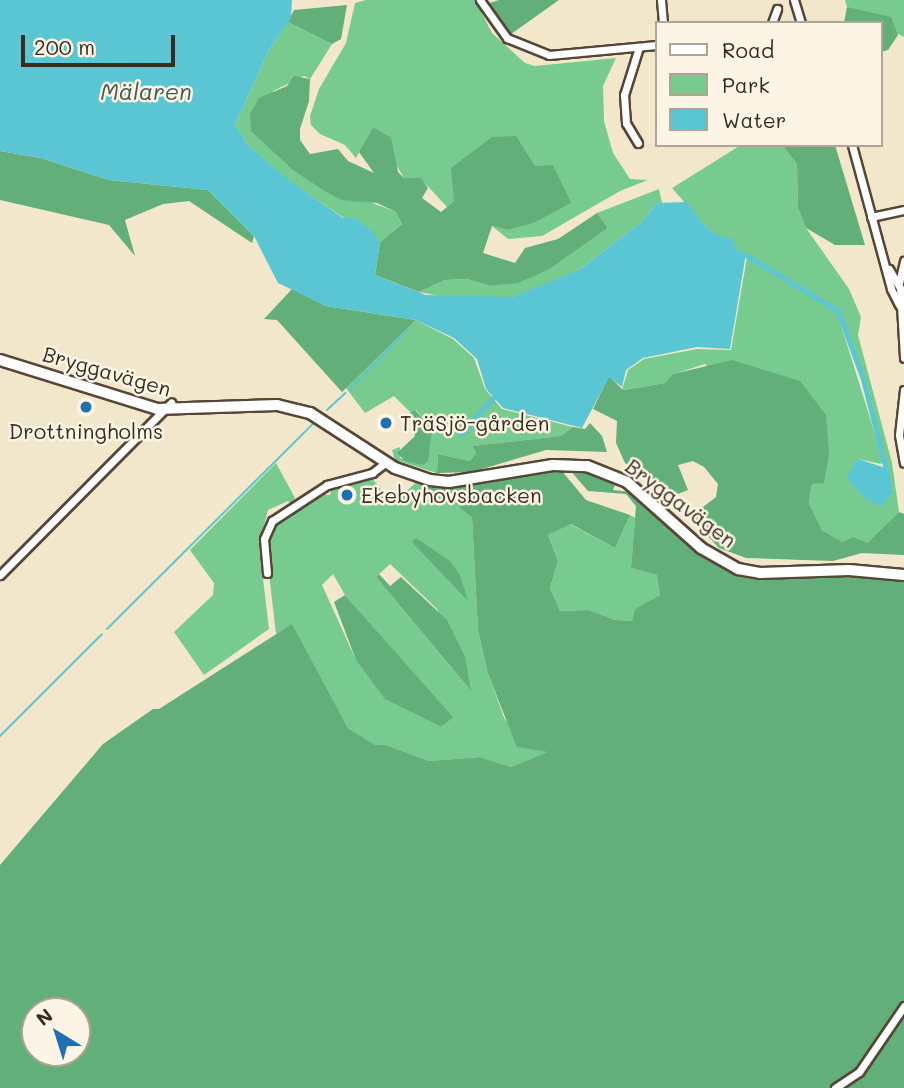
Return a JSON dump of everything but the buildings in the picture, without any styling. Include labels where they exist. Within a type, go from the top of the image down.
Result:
[{"type":"main road","name":"Bryggavägen","points":[[0,360],[168,407],[288,407],[310,413],[386,462],[412,475],[449,482],[553,465],[587,466],[627,482],[701,548],[738,569],[760,573],[849,570],[904,575]]},
{"type":"street","points":[[480,0],[500,32],[527,50],[555,56],[656,45]]},
{"type":"street","points":[[662,0],[663,21]]},
{"type":"street","points":[[794,0],[800,21]]},
{"type":"street","points":[[773,21],[776,9]]},
{"type":"street","points":[[638,143],[626,123],[624,95],[639,47]]},
{"type":"street","points":[[853,147],[888,269],[891,289],[900,305]]},
{"type":"street","points":[[871,217],[904,210]]},
{"type":"street","points":[[904,261],[899,284],[904,358]]},
{"type":"street","points":[[888,269],[899,284]]},
{"type":"street","points":[[904,390],[899,435],[904,463]]},
{"type":"street","points":[[0,575],[168,407]]},
{"type":"street","points":[[267,573],[264,539],[272,521],[327,485],[372,473],[386,462]]},
{"type":"street","points":[[835,1088],[859,1072],[904,1006]]},
{"type":"green space","points":[[366,0],[475,0],[492,33],[525,63],[535,66],[616,58],[603,86],[604,121],[613,153],[630,179],[648,180],[620,191],[542,236],[508,239],[492,226],[508,230],[534,223],[570,203],[454,201],[447,207],[421,179],[404,178],[394,161],[391,137],[373,127],[356,158],[345,145],[320,134],[311,125],[310,116],[319,89],[346,43],[355,3]]},
{"type":"green space","points":[[499,0],[559,0],[507,37],[483,5]]},
{"type":"green space","points":[[845,0],[904,0],[904,37],[883,26],[883,21],[874,21],[847,7]]},
{"type":"green space","points":[[347,5],[341,39],[332,44],[288,22],[294,10]]},
{"type":"green space","points":[[847,7],[891,17],[898,35],[888,50],[883,51],[883,21],[844,21]]},
{"type":"green space","points":[[288,22],[332,44],[310,79],[304,76],[273,91],[294,171],[341,200],[365,200],[396,212],[402,224],[380,242],[362,223],[344,218],[289,181],[247,144],[235,125],[269,50]]},
{"type":"green space","points":[[294,76],[310,79],[309,101],[300,129],[300,140],[310,154],[338,149],[348,161],[374,173],[359,152],[373,127],[391,137],[398,172],[404,178],[421,178],[428,188],[422,198],[441,212],[454,201],[451,168],[492,137],[516,136],[535,166],[553,165],[571,203],[534,223],[508,230],[492,226],[483,253],[515,263],[525,248],[558,239],[597,213],[608,228],[550,269],[518,283],[490,286],[467,279],[445,280],[419,292],[375,275],[380,242],[402,224],[396,212],[377,203],[341,200],[328,193],[294,171],[251,131],[250,114],[259,98],[287,86]]},
{"type":"green space","points":[[738,147],[785,147],[797,164],[798,208],[806,228],[849,289],[861,317],[858,335],[892,463],[899,512],[867,543],[843,542],[822,530],[809,503],[812,484],[824,482],[705,364],[674,374],[665,383],[622,390],[628,370],[644,359],[697,349],[731,350],[747,257],[837,312],[883,460],[881,464],[858,459],[893,492],[868,387],[840,310],[738,251],[704,225],[672,188]]},
{"type":"green space","points":[[784,147],[836,147],[865,245],[835,245],[806,228],[798,208],[797,164]]},
{"type":"green space","points":[[0,151],[41,158],[109,180],[208,190],[254,236],[252,243],[189,201],[163,204],[125,220],[135,256],[109,225],[0,200]]},
{"type":"green space","points":[[659,189],[662,203],[656,203],[643,221],[579,270],[557,280],[512,297],[450,298],[419,292],[445,280],[467,279],[490,286],[550,269],[608,228],[597,213]]},
{"type":"green space","points":[[292,289],[326,306],[416,320],[342,392],[277,320],[264,319]]},
{"type":"green space","points":[[416,320],[453,339],[474,358],[485,389],[502,409],[573,427],[561,436],[474,446],[476,453],[470,461],[438,454],[437,473],[395,460],[392,450],[400,447],[400,458],[423,465],[432,429],[416,410],[410,412],[394,396],[365,413],[346,388]]},
{"type":"green space","points":[[732,360],[800,381],[826,415],[829,454],[824,483],[812,484],[809,503],[822,530],[843,542],[853,537],[867,543],[899,512],[904,514],[904,555],[862,553],[833,561],[746,558],[719,548],[690,517],[716,497],[718,484],[704,467],[693,461],[678,465],[688,490],[673,496],[625,463],[616,443],[617,421],[593,409],[609,376],[623,390],[665,383],[673,374]]},
{"type":"green space","points":[[415,410],[432,429],[428,461],[423,465],[405,461],[397,453],[415,436],[410,412]]},
{"type":"green space","points":[[590,423],[602,436],[607,452],[546,450],[472,472],[437,473],[438,454],[470,461],[476,453],[473,446],[561,436],[573,427],[585,429]]},
{"type":"green space","points":[[276,463],[295,498],[292,506],[288,501],[268,510],[259,545],[269,629],[204,675],[174,632],[213,595],[214,583],[190,550]]},
{"type":"green space","points":[[550,469],[561,470],[586,500],[630,515],[615,548],[571,524],[548,535],[558,561],[550,588],[560,611],[589,610],[615,620],[632,621],[635,609],[660,595],[657,575],[631,568],[636,506],[626,494],[588,491],[569,469],[617,480],[613,490],[631,492],[681,539],[727,568],[754,576],[848,573],[904,577],[904,1088],[0,1088],[0,865],[103,744],[153,709],[159,709],[292,624],[348,728],[375,745],[386,745],[429,761],[480,757],[511,767],[548,752],[517,747],[488,674],[478,630],[472,517],[460,508],[462,502],[424,487],[462,487],[467,482]]},
{"type":"green space","points":[[371,477],[392,503],[418,481],[462,502],[472,517],[478,630],[488,674],[505,720],[549,752],[511,767],[480,757],[429,761],[386,745],[376,746],[348,728],[292,625],[276,634],[265,539],[272,522],[318,494],[330,495],[332,486]],"holes":[[[390,564],[437,609],[470,690],[376,577]],[[333,574],[345,595],[452,717],[443,727],[356,660],[322,585]]]},
{"type":"green space","points":[[630,515],[635,518],[631,568],[657,575],[661,580],[660,595],[636,609],[632,621],[615,620],[589,610],[560,611],[550,588],[558,561],[548,535],[570,524],[615,548]]},
{"type":"green space","points":[[416,538],[450,561],[460,575],[468,601],[412,542]]},
{"type":"green space","points":[[379,574],[390,586],[401,577],[447,620],[465,657],[471,691],[376,577]]},
{"type":"green space","points":[[345,595],[453,717],[442,727],[385,699],[356,660],[334,602]]},
{"type":"water","name":"Mälaren","points":[[0,0],[292,0],[291,18],[269,50],[235,125],[247,144],[290,181],[343,218],[355,218],[372,231],[380,242],[375,275],[426,295],[512,297],[579,270],[643,221],[656,203],[687,202],[704,225],[719,236],[732,238],[738,251],[746,254],[730,349],[697,347],[643,358],[626,370],[622,387],[609,377],[582,428],[503,408],[486,389],[477,359],[454,338],[416,320],[326,306],[278,283],[254,236],[208,190],[109,180],[41,158],[0,151]]},
{"type":"water","points":[[858,459],[889,469],[893,492],[882,506],[865,499],[846,477]]},
{"type":"waterway","points":[[746,255],[838,311],[863,379],[885,466]]},
{"type":"waterway","points":[[349,389],[407,331]]},
{"type":"waterway","points":[[327,410],[345,393]]},
{"type":"waterway","points":[[461,434],[493,398]]},
{"type":"waterway","points":[[107,629],[314,423]]},
{"type":"waterway","points":[[0,736],[102,634]]},
{"type":"place","name":"Drottningholms","points":[[86,407]]},
{"type":"place","name":"TräSjö-gården","points":[[386,423]]},
{"type":"place","name":"Ekebyhovsbacken","points":[[347,495]]}]
